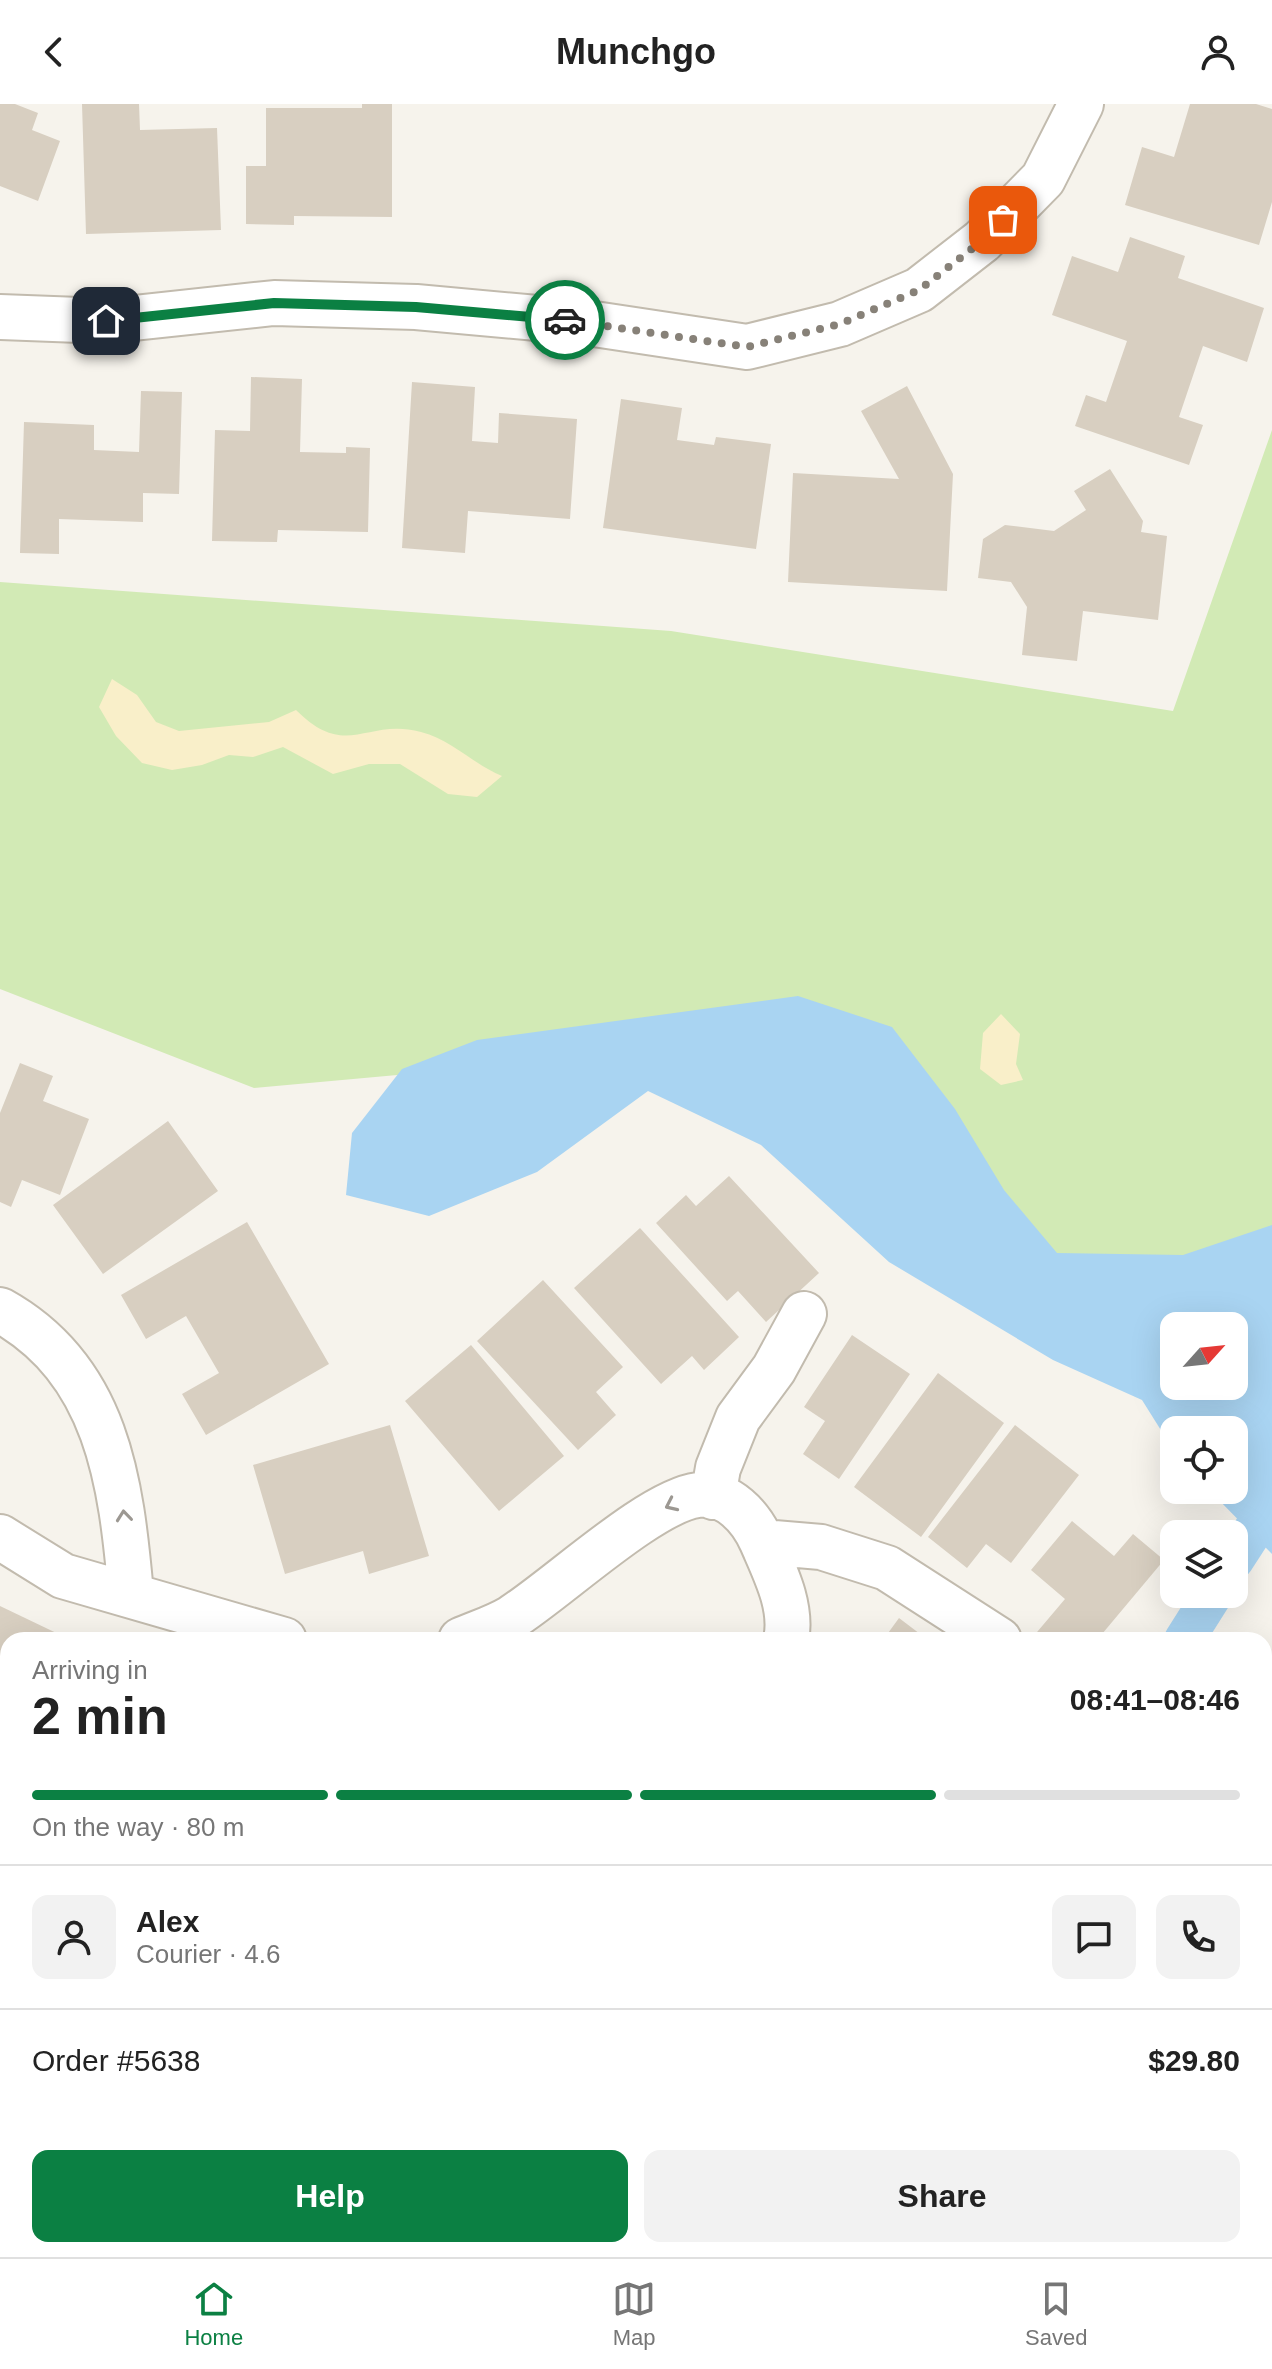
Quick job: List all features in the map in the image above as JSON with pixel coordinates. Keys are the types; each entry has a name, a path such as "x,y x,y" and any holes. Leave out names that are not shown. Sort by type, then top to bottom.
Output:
{"street":[{"path":"0,317 106,321 274,303 416,307 581,322 747,347 840,324 919,290 982,241 1043,179 1081,104"},
{"path":"0,1310 60,1355 100,1421 123,1505 131,1594"},
{"path":"713,1497 718,1468 738,1418 774,1369 804,1314"},
{"path":"480,1632 509,1620 668,1504 701,1494 736,1504 762,1542 790,1623 788,1632"},
{"path":"0,1537 63,1576 257,1632"},
{"path":"762,1542 821,1547 887,1568 987,1632"}],"green space":[{"path":"1272,430 1272,1281 1150,1316 638,1053 254,1088 0,989 0,582 671,631 1173,711"}],"sand":[{"path":"112,679 137,695 156,722 179,731 269,722 296,710 329,733 357,734 385,729 421,732 443,741 502,776 477,797 448,794 400,764 369,764 333,774 283,747 253,757 229,755 202,765 172,770 142,763 116,736 99,707"},
{"path":"1001,1014 1020,1034 1016,1064 1023,1080 1001,1085 980,1069 983,1033"}],"water":[{"path":"798,996 892,1027 955,1109 1004,1190 1057,1253 1183,1255 1272,1225 1272,1554 1248,1530 1248,1520 1239,1520 1223,1504 1248,1504 1248,1416 1160,1416 1160,1429 1142,1400 1053,1360 889,1262 761,1145 648,1091 537,1172 429,1216 346,1195 352,1133 402,1069 477,1040"}],"building":[{"path":"0,104 15,104 38,113 32,130 60,141 38,201 0,186"},
{"path":"82,104 139,104 140,130 217,128 221,230 86,234"},
{"path":"362,104 392,104 392,217 294,216 294,225 246,224 246,166 266,166 266,108 362,108"},
{"path":"1190,104 1256,104 1272,109 1272,202 1259,245 1125,205 1142,147 1174,157"},
{"path":"1130,237 1185,256 1178,278 1264,308 1247,362 1203,346 1179,417 1203,425 1189,465 1075,426 1086,395 1106,402 1127,341 1052,315 1072,256 1118,272"},
{"path":"251,377 302,379 300,452 346,453 346,447 370,448 368,532 278,530 277,542 212,541 215,430 250,431"},
{"path":"412,382 475,387 472,441 498,443 499,413 577,419 570,519 468,511 465,553 402,548"},
{"path":"907,386 953,474 947,591 788,582 793,473 899,479 861,411"},
{"path":"141,391 182,392 179,494 143,493 143,522 59,519 59,554 20,553 24,422 94,425 94,450 139,452"},
{"path":"621,399 682,408 677,440 714,445 716,437 771,444 756,549 603,528"},
{"path":"1110,469 1143,521 1141,532 1167,536 1158,620 1083,611 1077,661 1022,655 1027,607 1011,582 978,578 983,539 1005,525 1054,531 1086,510 1074,491"},
{"path":"20,1063 53,1076 43,1101 89,1119 60,1195 22,1180 11,1207 0,1202 0,1113"},
{"path":"168,1121 218,1191 103,1274 53,1205"},
{"path":"729,1176 819,1273 766,1322 738,1291 727,1301 656,1223 686,1195 696,1206"},
{"path":"247,1222 329,1364 206,1435 182,1394 219,1373 186,1316 146,1339 121,1295"},
{"path":"640,1228 739,1337 704,1370 692,1356 661,1384 574,1288"},
{"path":"543,1280 623,1367 596,1392 616,1415 578,1450 477,1341"},
{"path":"852,1335 910,1374 839,1479 803,1454 825,1421 804,1407"},
{"path":"471,1345 564,1456 499,1511 405,1401"},
{"path":"938,1373 1004,1423 921,1537 854,1487"},
{"path":"390,1425 429,1556 369,1574 363,1551 285,1574 253,1465"},
{"path":"1015,1425 1079,1475 1011,1563 986,1544 967,1568 928,1537"},
{"path":"1072,1521 1114,1556 1133,1534 1160,1557 1160,1565 1104,1632 1037,1632 1065,1599 1031,1570"},
{"path":"0,1606 54,1632 0,1632"},
{"path":"899,1618 917,1632 889,1632"}],"waterway":[{"path":"1248,1538 1272,1501"},
{"path":"1189,1632 1204,1608"}],"way so far":[{"path":"565,320 747,347 840,324 919,290 982,241 1003,220"}],"route":[{"path":"106,321 274,303 416,307 565,320"}]}
